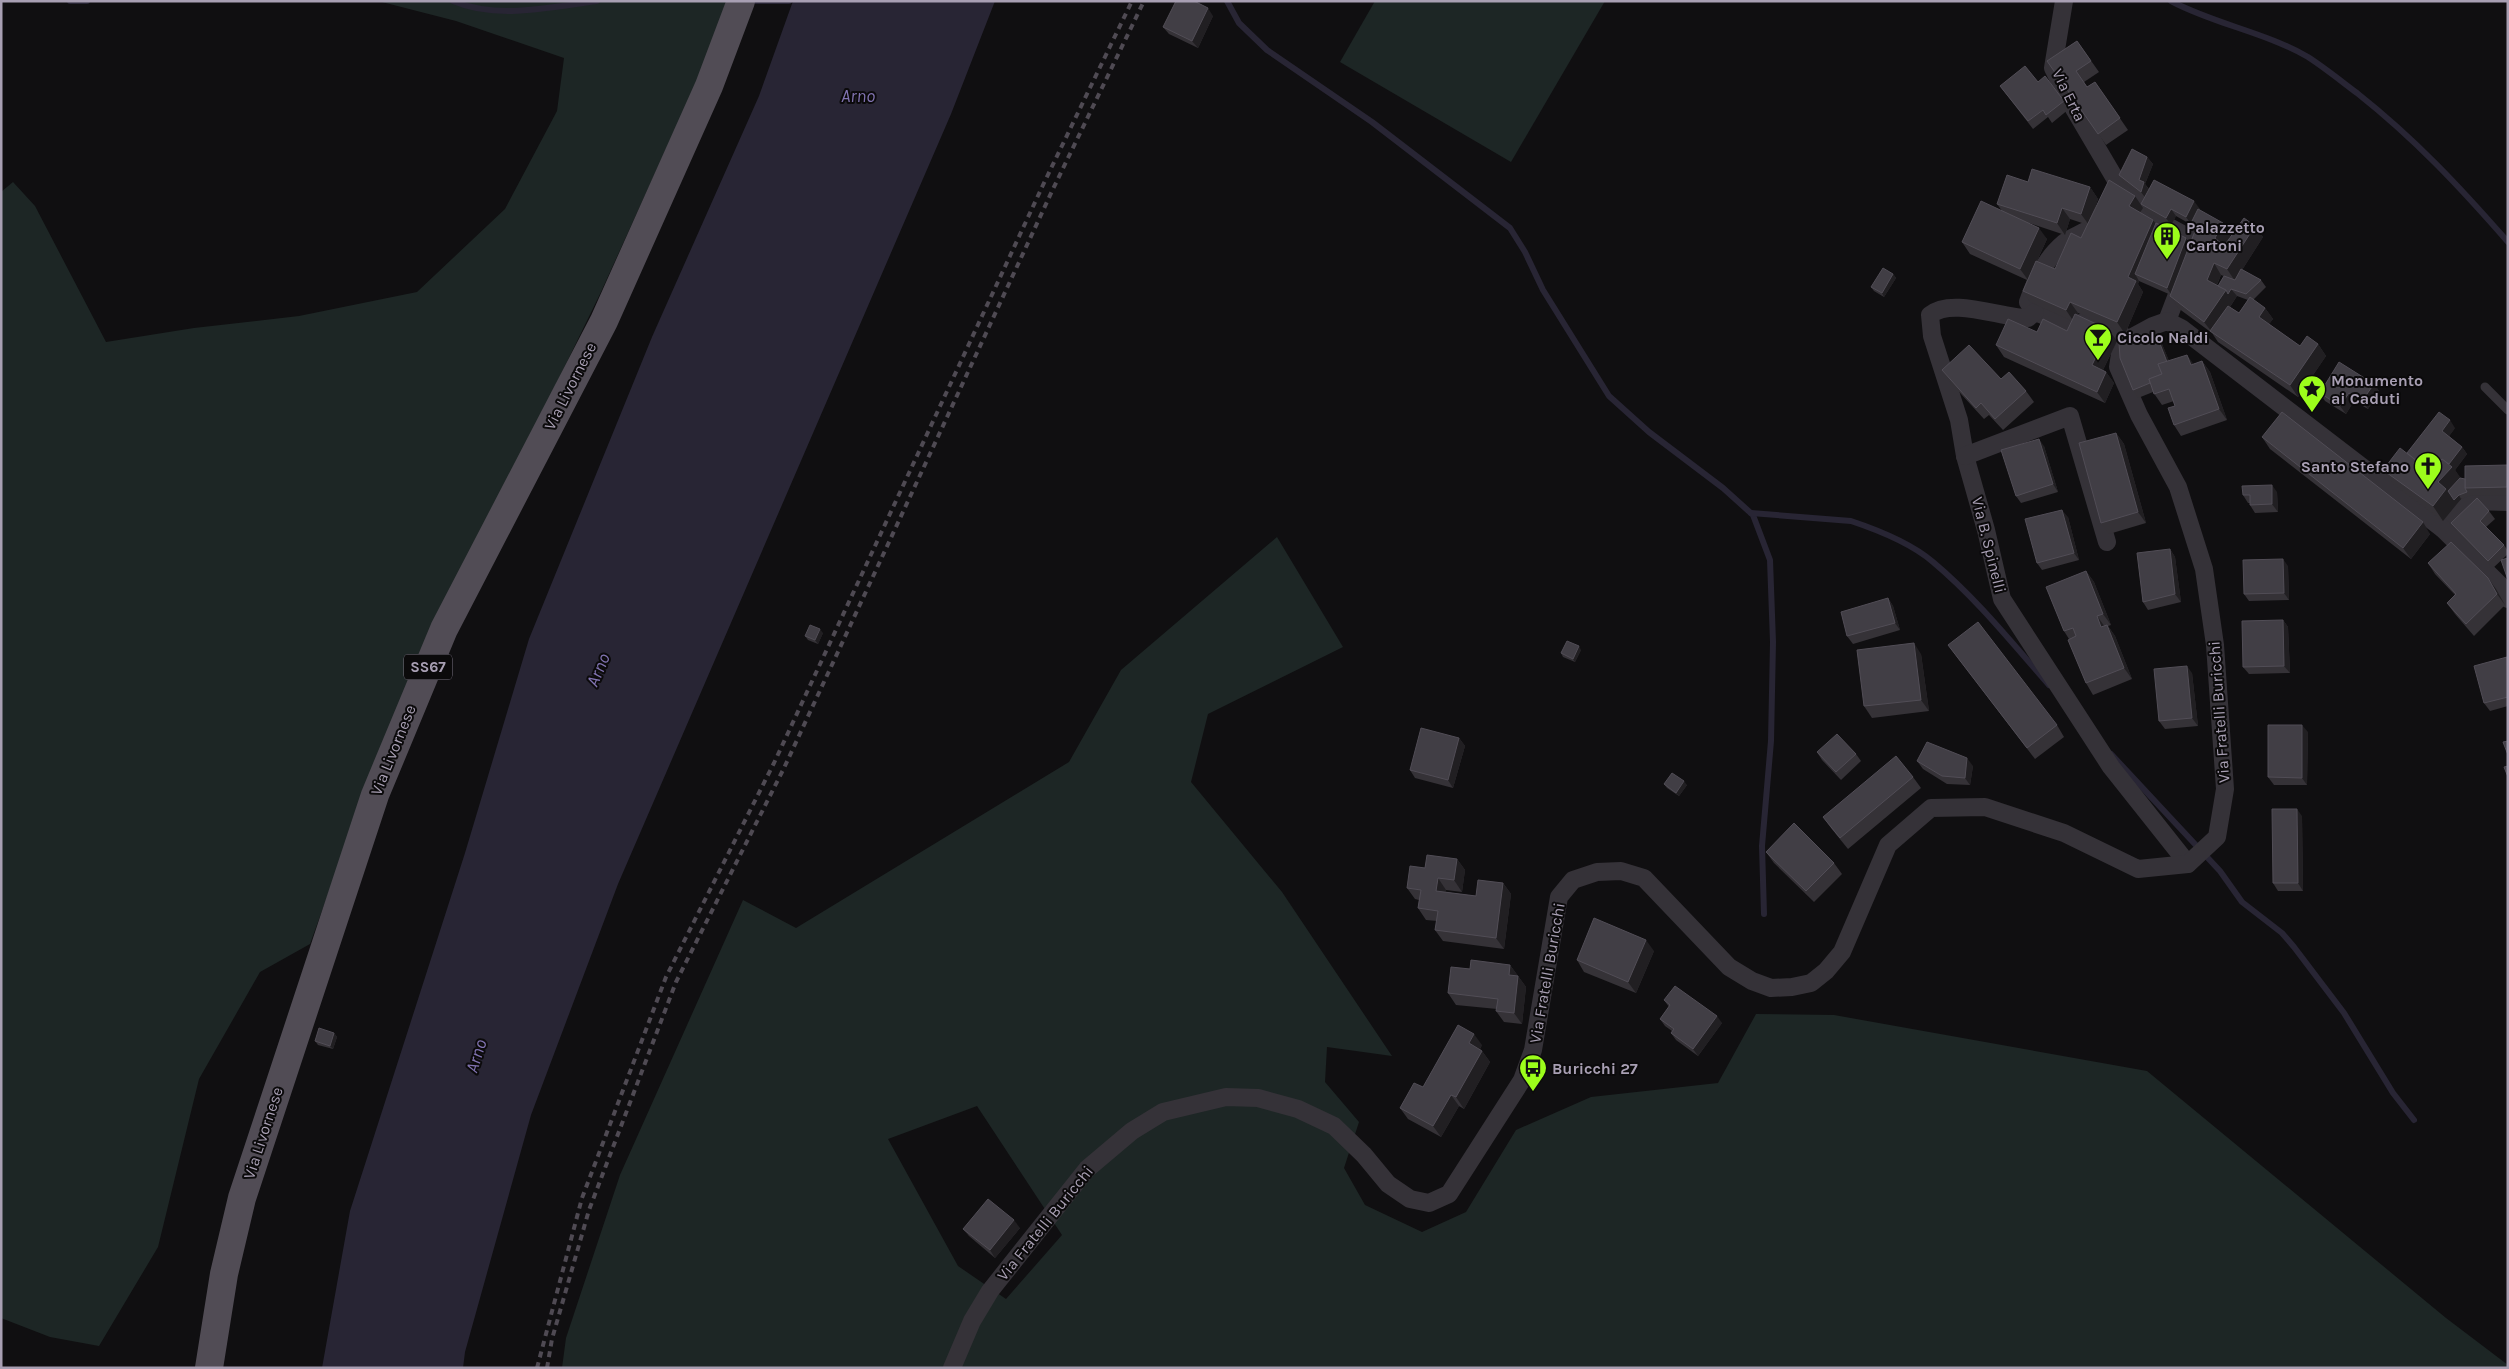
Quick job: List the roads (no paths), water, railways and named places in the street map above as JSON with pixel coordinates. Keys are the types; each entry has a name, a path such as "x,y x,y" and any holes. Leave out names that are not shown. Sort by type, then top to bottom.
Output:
{"main road":[{"name":"Via Livornese","path":"209,1368 224,1274 242,1198 375,794 444,629 604,320 705,95 740,1"}],"street":[{"name":"Via Erta","path":"2064,1 2053,68 2070,102 2117,182"},
{"path":"2174,324 2197,242 2143,213 2148,205 2117,182 2096,226 2065,242 2049,258 2035,282 2028,302 2035,312 2069,325 2091,321 2125,344 2153,326 2174,324 2443,529 2505,590 2508,599"},
{"name":"Via B. Spinelli","path":"2035,312 2028,318 2011,318 1963,307 1938,308 1930,315 1932,336 1959,420 1965,456 1986,530 2002,599 2111,767 2188,864"},
{"name":"Via Fratelli Buricchi","path":"952,1368 972,1321 990,1291 1087,1169 1132,1131 1164,1112 1226,1097 1258,1098 1298,1109 1334,1126 1364,1155 1388,1184 1410,1199 1429,1203 1449,1194 1522,1080 1533,1050 1559,897 1573,880 1597,872 1621,871 1644,878 1729,967 1752,981 1771,988 1811,983 1826,971 1842,952 1888,845 1931,808 1985,808 2064,833 2138,869 2188,864 2217,837 2225,789 2215,645 2204,569 2178,487 2139,415 2118,367 2125,344"},
{"path":"1965,456 2070,416 2107,542"},
{"path":"2443,529 2472,501 2508,502"}],"lane":[{"path":"2485,388 2508,410"}],"water":[{"name":"Arno","path":"793,1 995,1 951,114 618,884 531,1115 465,1352 463,1368 322,1368 350,1211 465,853 529,639 652,337 759,96"}],"waterway":[{"path":"70,1 87,1"},
{"path":"453,1 470,7 506,11 543,9 597,1"},
{"path":"750,1 789,1"},
{"path":"1227,1 1239,23 1267,50 1372,122 1510,228 1525,252 1543,290 1609,396 1649,432 1723,488 1753,515 1770,560 1773,642 1771,741 1762,846 1764,914"},
{"path":"2171,1 2204,16 2292,48 2321,66 2357,93 2398,128 2454,182 2508,242"},
{"path":"1751,513 1851,521 1905,543 1933,562 1964,590 2049,685"},
{"path":"2111,754 2220,871 2242,902 2282,933 2294,947 2344,1013 2393,1093 2414,1120"}],"railway":[{"path":"537,1368 582,1198 666,977 774,763 1043,185 1132,1"},
{"path":"547,1368 552,1339 589,1210 676,982 784,768 1053,189 1144,1"}],"place":[{"name":"Palazzetto Cartoni","path":"2167,260"},
{"name":"Cicolo Naldi","path":"2098,361"},
{"name":"Monumento ai Caduti","path":"2312,413"},
{"name":"Santo Stefano","path":"2428,490"},
{"name":"Buricchi 27","path":"1533,1092"}]}
